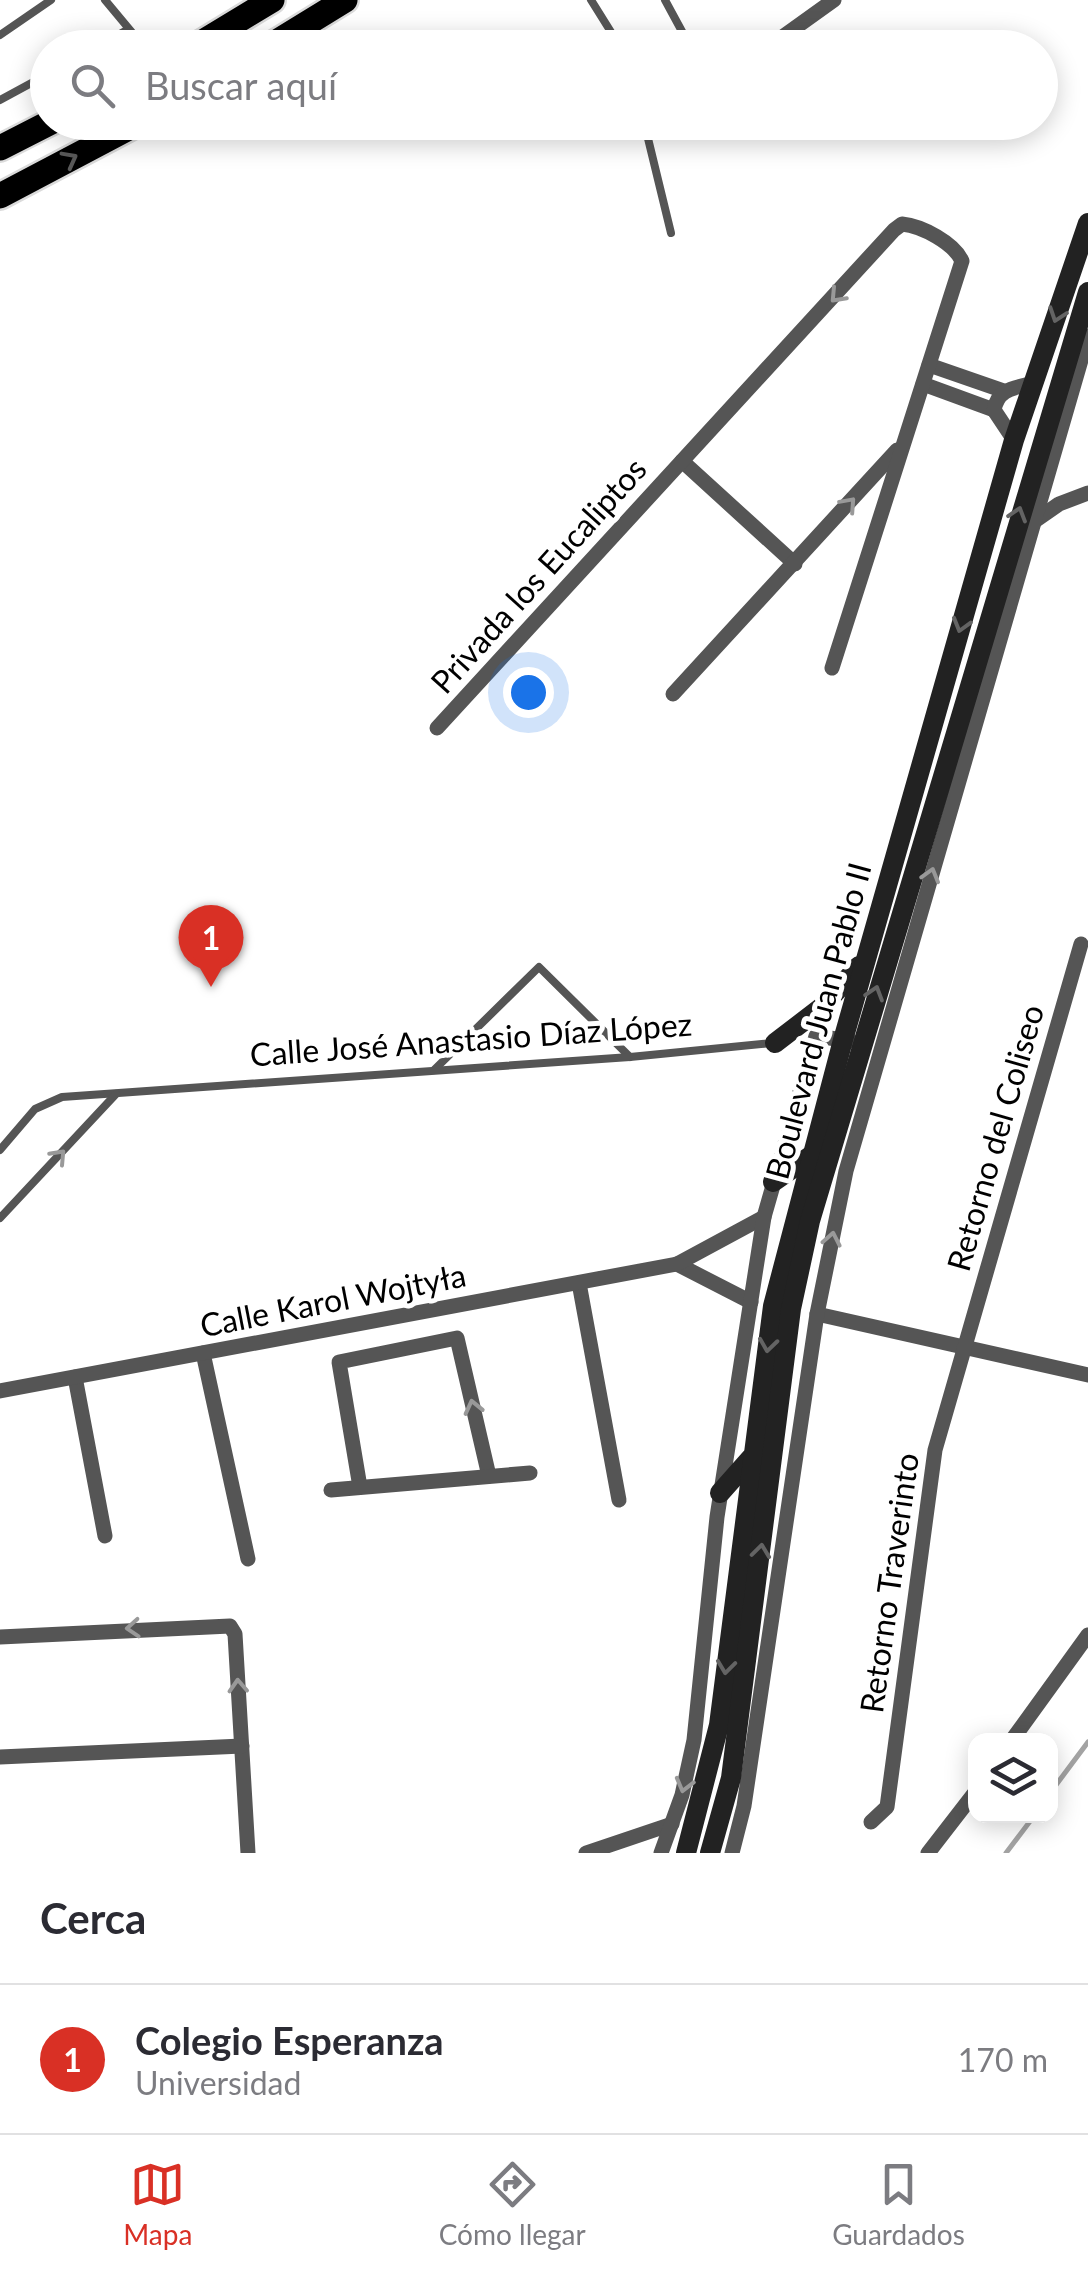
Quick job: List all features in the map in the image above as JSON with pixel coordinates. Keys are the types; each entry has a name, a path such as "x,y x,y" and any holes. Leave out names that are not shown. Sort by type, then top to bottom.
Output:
{"main road":[{"path":"215,30 244,7 272,0"},
{"path":"296,30 345,0"},
{"path":"0,148 30,133"},
{"path":"0,196 106,140"},
{"name":"Boulevard Juan Pablo II","path":"710,1853 731,1778 739,1729 791,1309 866,957 1014,440 1088,223"},
{"name":"Boulevard Juan Pablo II","path":"686,1853 719,1725 773,1306 812,1155 934,797 1088,292"},
{"path":"934,797 942,832"},
{"path":"775,1043 822,1006 866,957"},
{"path":"773,1182 812,1155"},
{"path":"720,1493 751,1458"}],"street":[{"path":"793,30 834,0"},
{"name":"Privada los Eucaliptos","path":"437,728 902,224 954,248 962,261 930,365"},
{"name":"Boulevard Juan Pablo II","path":"732,1853 744,1806 817,1314 846,1171 1088,336"},
{"path":"832,668 930,365 1004,391 1034,383"},
{"path":"924,384 994,410 1014,440"},
{"path":"994,410 1004,391"},
{"path":"673,694 902,444"},
{"path":"682,461 795,564"},
{"path":"1036,520 1059,504 1088,493"},
{"name":"Retorno del Coliseo","path":"964,1347 1081,944"},
{"path":"661,1853 694,1740 720,1493 764,1217 816,1036"},
{"name":"Calle José Anastasio Díaz López","path":"816,1036 883,1048"},
{"name":"Calle Karol Wojtyła","path":"0,1391 677,1264 764,1217"},
{"path":"677,1264 750,1302"},
{"path":"579,1283 619,1500"},
{"path":"408,1314 414,1346"},
{"path":"817,1314 1088,1375"},
{"path":"376,1320 382,1353"},
{"path":"360,1488 339,1362 456,1338 489,1476"},
{"name":"Retorno Traverinto","path":"871,1822 887,1807 935,1450 964,1347"},
{"path":"204,1353 248,1559"},
{"path":"75,1377 105,1536"},
{"path":"331,1490 530,1472"},
{"path":"0,1637 230,1626 235,1634 248,1853"},
{"path":"1017,1733 1088,1635"},
{"path":"694,1740 719,1725"},
{"path":"0,1757 242,1746"},
{"path":"928,1853 968,1801"},
{"path":"586,1853 672,1824"}],"lane":[{"path":"0,35 51,0"},
{"path":"105,0 126,30"},
{"path":"591,0 610,30"},
{"path":"665,0 681,30"},
{"path":"0,100 30,84"},
{"path":"648,140 670,233"},
{"path":"434,1071 539,967 630,1058"},
{"name":"Calle José Anastasio Díaz López","path":"0,1150 34,1109 62,1096 630,1058 816,1036"},
{"path":"0,1218 117,1093"}],"waterway":[{"path":"1058,1782 1088,1742"},
{"path":"1006,1853 1029,1823"}],"place":[{"name":"Colegio Esperanza","path":"211,987"}]}
